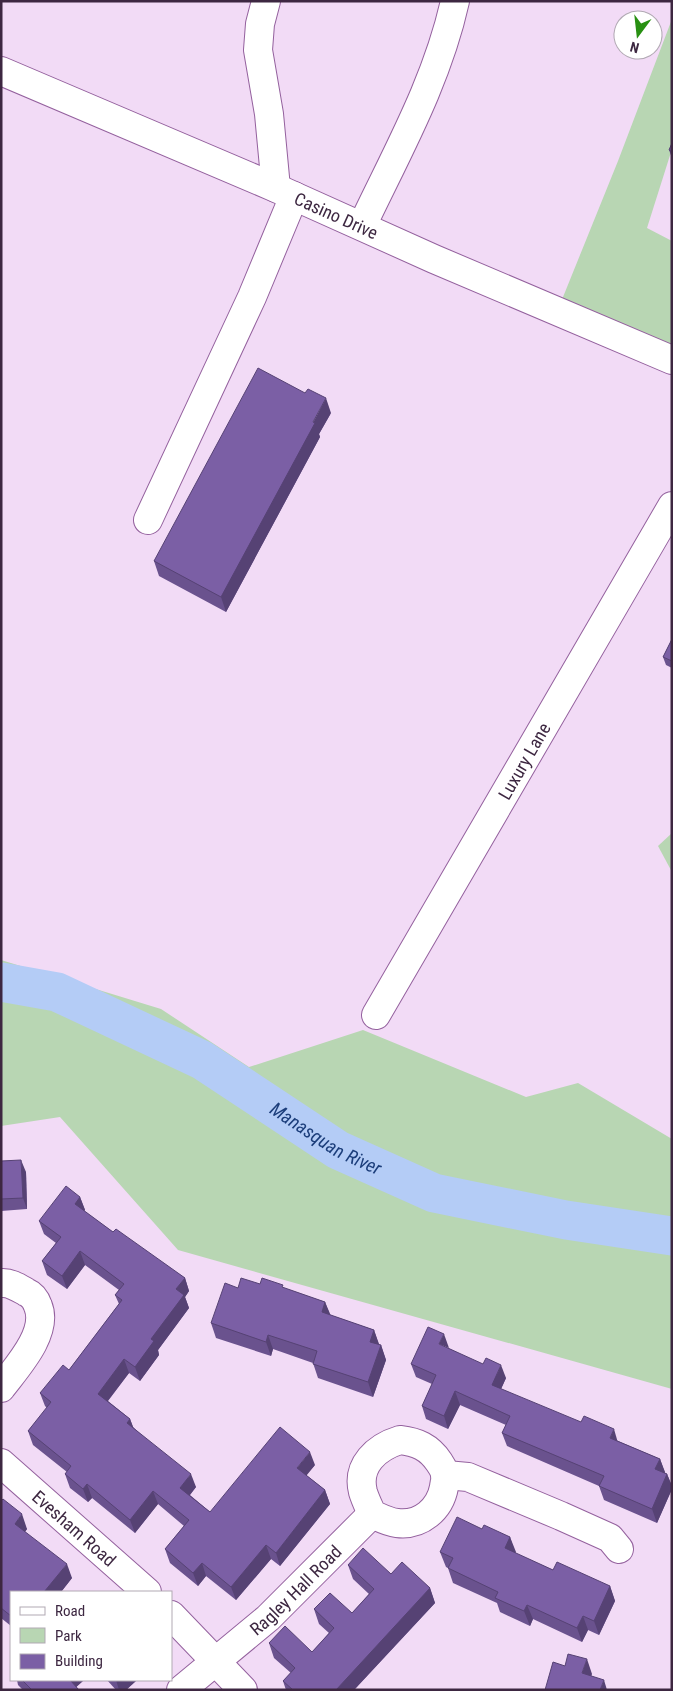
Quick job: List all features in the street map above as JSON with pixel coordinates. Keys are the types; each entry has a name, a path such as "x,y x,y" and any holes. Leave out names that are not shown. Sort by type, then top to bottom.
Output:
{"street":[{"path":"148,520 252,297 285,192 258,50 260,24 266,1"},
{"path":"362,226 420,108 448,34 455,1"},
{"name":"Casino Drive","path":"1,71 672,360"},
{"name":"Luxury Lane","path":"376,1015 672,506"},
{"path":"1,1283 6,1282 29,1293 36,1299 40,1312 40,1326 33,1344 1,1388"},
{"path":"400,1440 412,1442 431,1452 446,1475 442,1497 437,1506 427,1516 414,1522 400,1524 389,1522 372,1514 363,1491 362,1476 367,1462 374,1453 387,1444 400,1440"},
{"name":"Evesham Road","path":"1,1463 146,1591"},
{"path":"446,1475 468,1477 561,1516 610,1538 620,1549"},
{"name":"Ragley Hall Road","path":"181,1690 268,1618 372,1514"},
{"path":"172,1616 243,1690"}],"green space":[{"path":"672,19 672,149 647,228 672,241 672,348 561,302 656,60 663,60 663,43"},
{"path":"672,833 672,872 658,846"},
{"path":"1,960 161,1009 249,1067 363,1030 526,1097 578,1083 672,1139 672,1389 178,1250 60,1117 1,1126"}],"building":[{"path":"258,368 305,393 308,389 326,398 313,422 315,423 221,597 154,561"},
{"path":"672,639 672,661 663,657"},
{"path":"21,1160 23,1198 1,1199 1,1161"},
{"path":"66,1186 80,1197 75,1204 113,1232 116,1229 185,1278 176,1289 184,1295 151,1339 154,1341 135,1367 124,1359 98,1394 130,1419 127,1423 191,1474 180,1488 210,1512 280,1427 310,1452 297,1468 325,1490 276,1553 266,1545 231,1587 202,1563 193,1573 165,1549 189,1520 153,1491 130,1520 87,1484 83,1489 65,1474 71,1466 28,1431 51,1402 40,1393 63,1365 69,1370 122,1300 115,1295 124,1284 80,1251 62,1276 42,1261 61,1237 39,1221"},
{"path":"241,1278 260,1284 262,1278 283,1285 282,1287 325,1302 322,1312 374,1330 370,1342 381,1345 368,1382 313,1364 317,1351 268,1335 266,1342 211,1323 225,1283 238,1288"},
{"path":"428,1327 444,1334 439,1344 483,1364 486,1358 501,1365 492,1385 581,1422 584,1416 614,1429 610,1438 660,1459 655,1469 667,1474 652,1509 599,1486 604,1476 502,1433 510,1416 455,1391 444,1416 422,1406 436,1375 411,1364"},
{"path":"3,1499 22,1514 15,1524 67,1564 45,1591 10,1591 10,1615 1,1608 1,1501"},
{"path":"457,1517 482,1529 484,1525 510,1537 505,1548 553,1570 557,1562 610,1586 594,1621 583,1616 577,1628 527,1605 524,1611 495,1598 498,1592 448,1568 453,1558 440,1552"},
{"path":"363,1548 391,1574 402,1562 430,1588 336,1690 293,1690 283,1681 295,1668 269,1643 285,1626 312,1652 334,1628 314,1609 330,1593 352,1613 374,1589 348,1565"},
{"path":"568,1654 587,1659 582,1673 604,1680 600,1690 545,1690 553,1662 565,1666"},
{"path":"23,1681 71,1681 79,1690 32,1690"}],"waterway":[{"name":"Manasquan River","path":"1,982 57,992 202,1060 338,1150 434,1193 566,1220 672,1236"}]}
